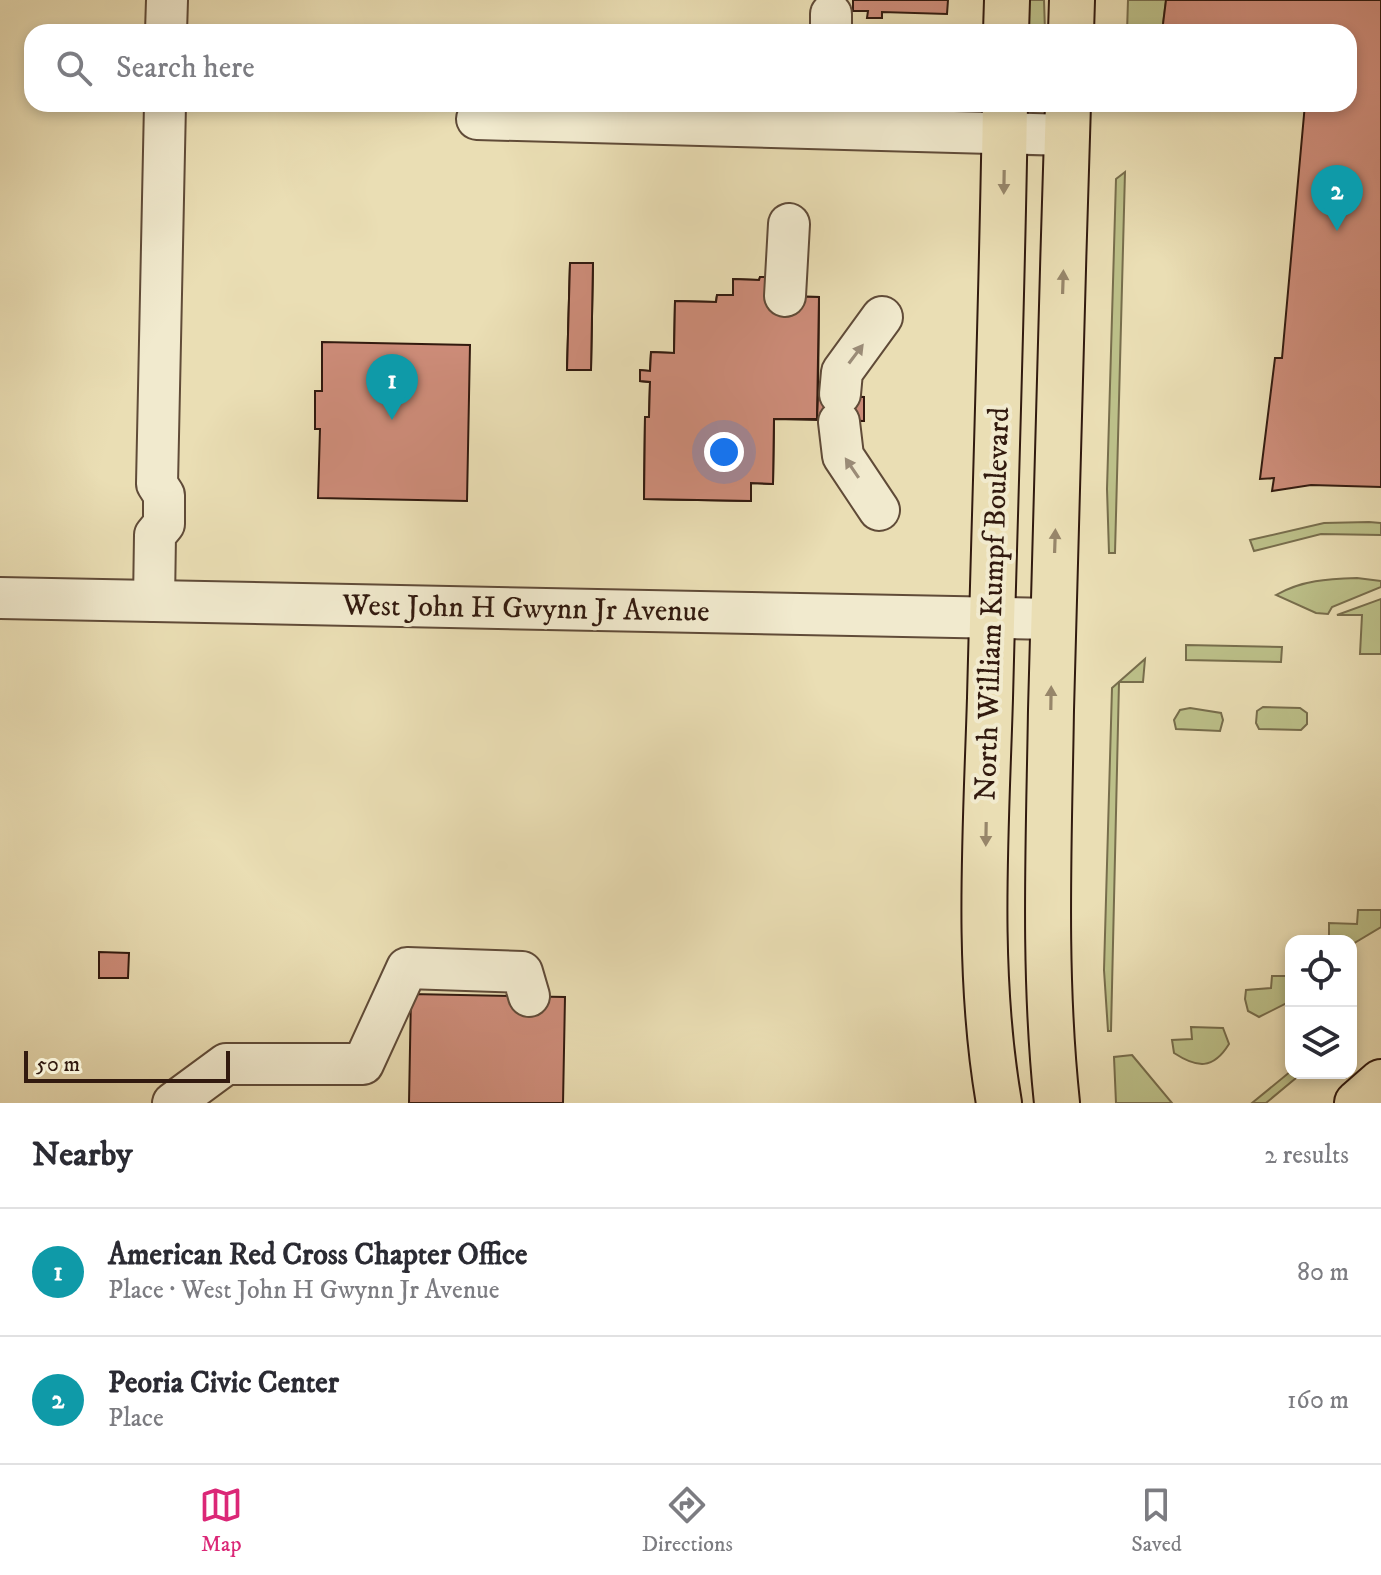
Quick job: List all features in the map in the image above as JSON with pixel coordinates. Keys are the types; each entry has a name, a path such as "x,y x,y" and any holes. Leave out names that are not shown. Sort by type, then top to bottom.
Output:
{"main road":[{"path":"1006,24 1007,0"},
{"path":"1071,24 1072,0"},
{"name":"North William Kumpf Boulevard","path":"999,1103 986,996 985,880 1001,363 1005,118"},
{"name":"North William Kumpf Boulevard","path":"1057,1103 1049,999 1050,776 1068,120"},
{"path":"1050,776 1064,988 1073,1057 1084,1103"},
{"path":"985,880 981,993 990,1103"}],"street":[{"path":"166,24 167,0"},
{"path":"154,601 155,535 146,523 147,494 157,484 165,112"},
{"path":"477,119 1068,120"},
{"path":"785,296 789,224"},
{"path":"879,510 843,456 840,408 842,372 882,317"},
{"name":"West John H Gwynn Jr Avenue","path":"0,598 1053,619"},
{"path":"173,1103 226,1064 363,1064 407,968 522,972 529,996"}],"green space":[{"path":"1027,0 1044,0 1045,24 1026,24"},
{"path":"1128,0 1166,0 1163,24 1127,24"},
{"path":"1125,172 1115,553 1109,553 1107,489 1116,179"},
{"path":"1324,523 1381,523 1381,535 1321,534 1254,551 1250,540"},
{"path":"1357,578 1381,581 1381,587 1332,607 1328,614 1316,613 1276,595 1305,583"},
{"path":"1381,599 1381,654 1360,654 1362,615 1337,615"},
{"path":"1186,645 1282,647 1281,662 1186,660"},
{"path":"1145,659 1143,682 1119,682 1111,1031 1108,1031 1104,970 1112,688"},
{"path":"1263,707 1300,708 1307,713 1307,724 1301,730 1259,729 1257,711"},
{"path":"1190,708 1221,713 1220,731 1176,729 1174,720 1180,710"},
{"path":"1358,910 1381,910 1381,927 1357,941 1357,935 1329,935 1329,923 1357,924"},
{"path":"1272,976 1285,976 1285,1004 1259,1017 1248,1011 1246,990 1271,988"},
{"path":"1191,1027 1223,1028 1229,1044 1211,1062 1190,1062 1174,1053 1172,1040 1192,1039"},
{"path":"1132,1055 1172,1103 1116,1103 1114,1057"},
{"path":"1285,1076 1285,1079 1295,1079 1266,1103 1252,1103"}],"building":[{"path":"853,0 948,0 947,14 882,12 882,18 867,18 868,11 853,11"},
{"path":"1166,0 1381,0 1381,487 1311,485 1272,491 1274,478 1260,479 1275,358 1282,358 1304,112 1357,112 1357,24 1163,24"},
{"path":"570,263 593,263 591,370 567,370"},
{"path":"570,263 593,263 591,370 567,370"},
{"path":"760,277 772,277 771,296 819,297 818,396 864,397 864,421 774,419 773,484 751,483 751,501 644,499 645,417 649,417 650,382 640,381 640,370 650,371 651,352 674,353 675,301 716,302 717,295 733,295 733,279 759,280"},
{"path":"760,277 772,277 771,296 819,297 817,419 774,419 773,484 751,483 751,501 644,499 645,417 649,417 650,382 640,381 640,370 650,371 651,352 674,353 675,301 716,302 717,295 733,295 733,279 759,280"},
{"path":"322,342 470,345 467,501 318,498 320,429 315,429 315,391 322,391"},
{"path":"818,396 864,397 864,421 817,419"},
{"path":"99,952 129,953 128,978 99,978"},
{"path":"411,994 565,997 563,1103 409,1103"}],"place":[{"name":"Peoria Civic Center","path":"1337,231"},
{"name":"American Red Cross Chapter Office","path":"392,420"}]}
